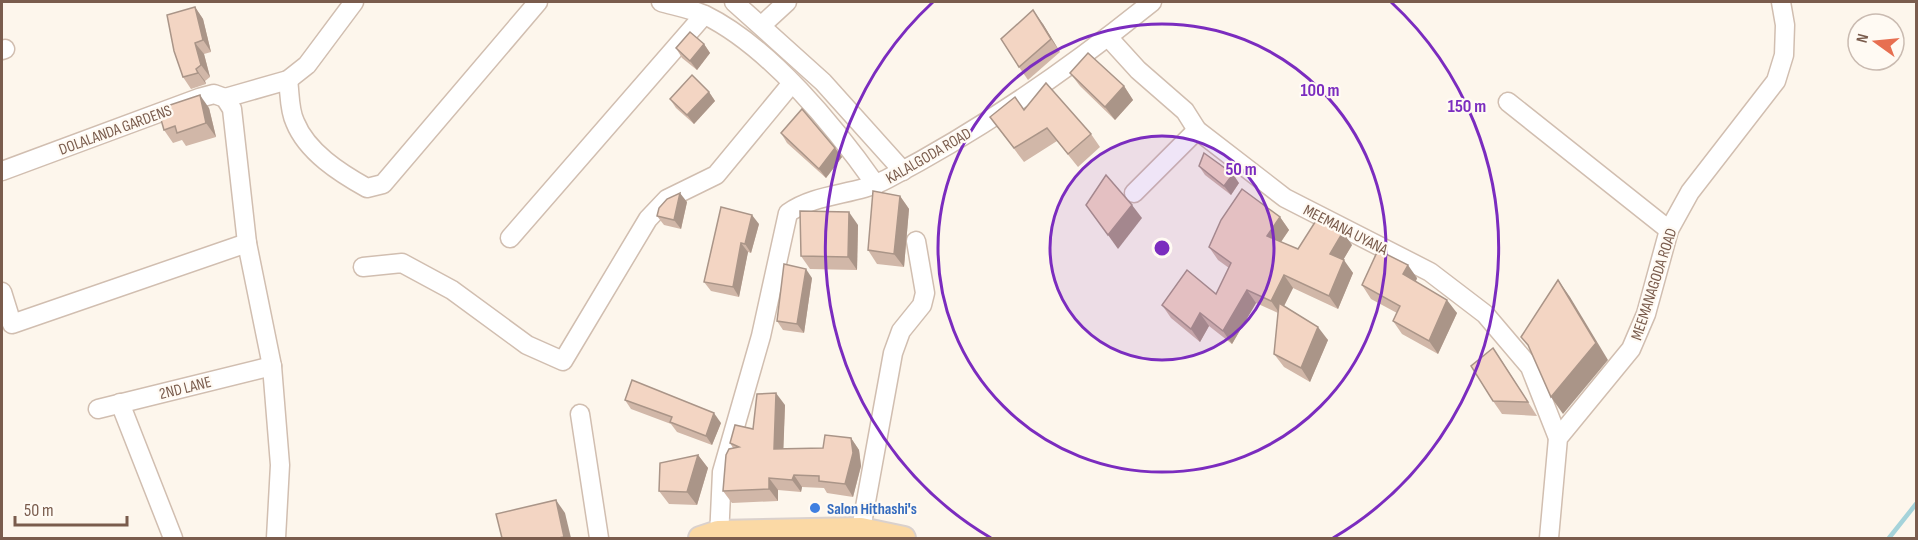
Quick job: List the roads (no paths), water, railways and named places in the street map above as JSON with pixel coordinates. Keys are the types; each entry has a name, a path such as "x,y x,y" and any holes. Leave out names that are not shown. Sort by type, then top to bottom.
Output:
{"main road":[{"path":"712,536 861,529 904,538"}],"street":[{"path":"354,2 307,64 288,80 294,121 304,139 339,172 367,188 383,184 538,2"},
{"path":"661,2 704,15 740,36 792,83 853,152 876,185"},
{"path":"734,2 823,82 903,171"},
{"path":"762,25 787,2"},
{"name":"KALALGODA ROAD","path":"712,536 722,472 761,336 788,213 805,202 876,185 903,171 1010,107 1108,37 1152,2"},
{"name":"MEEMANAGODA ROAD","path":"1558,438 1631,349 1646,314 1670,230 1690,192 1776,81 1784,55 1785,25 1781,2"},
{"path":"510,238 704,15"},
{"name":"MEEMANA UYANA","path":"1108,37 1138,70 1185,111 1197,130 1285,198 1430,272 1485,314 1530,367 1558,438"},
{"name":"DOLALANDA GARDENS","path":"2,171 199,98 214,94 225,98 288,80"},
{"path":"363,267 402,263 452,290 527,345 563,361 648,219 667,199 717,175 792,83"},
{"path":"225,98 232,109 247,243 272,366 280,465 276,538"},
{"path":"1508,102 1670,230"},
{"path":"1134,193 1197,130"},
{"path":"861,529 893,353 901,331 922,305 925,293 916,241"},
{"path":"2,292 7,326 247,243"},
{"name":"2ND LANE","path":"98,409 272,366"},
{"path":"120,403 173,538"},
{"path":"580,414 599,538"},
{"path":"1549,538 1558,438"}],"waterway":[{"path":"1889,538 1916,504"}],"place":[{"name":"Salon Hithashi's","path":"815,508"}]}
